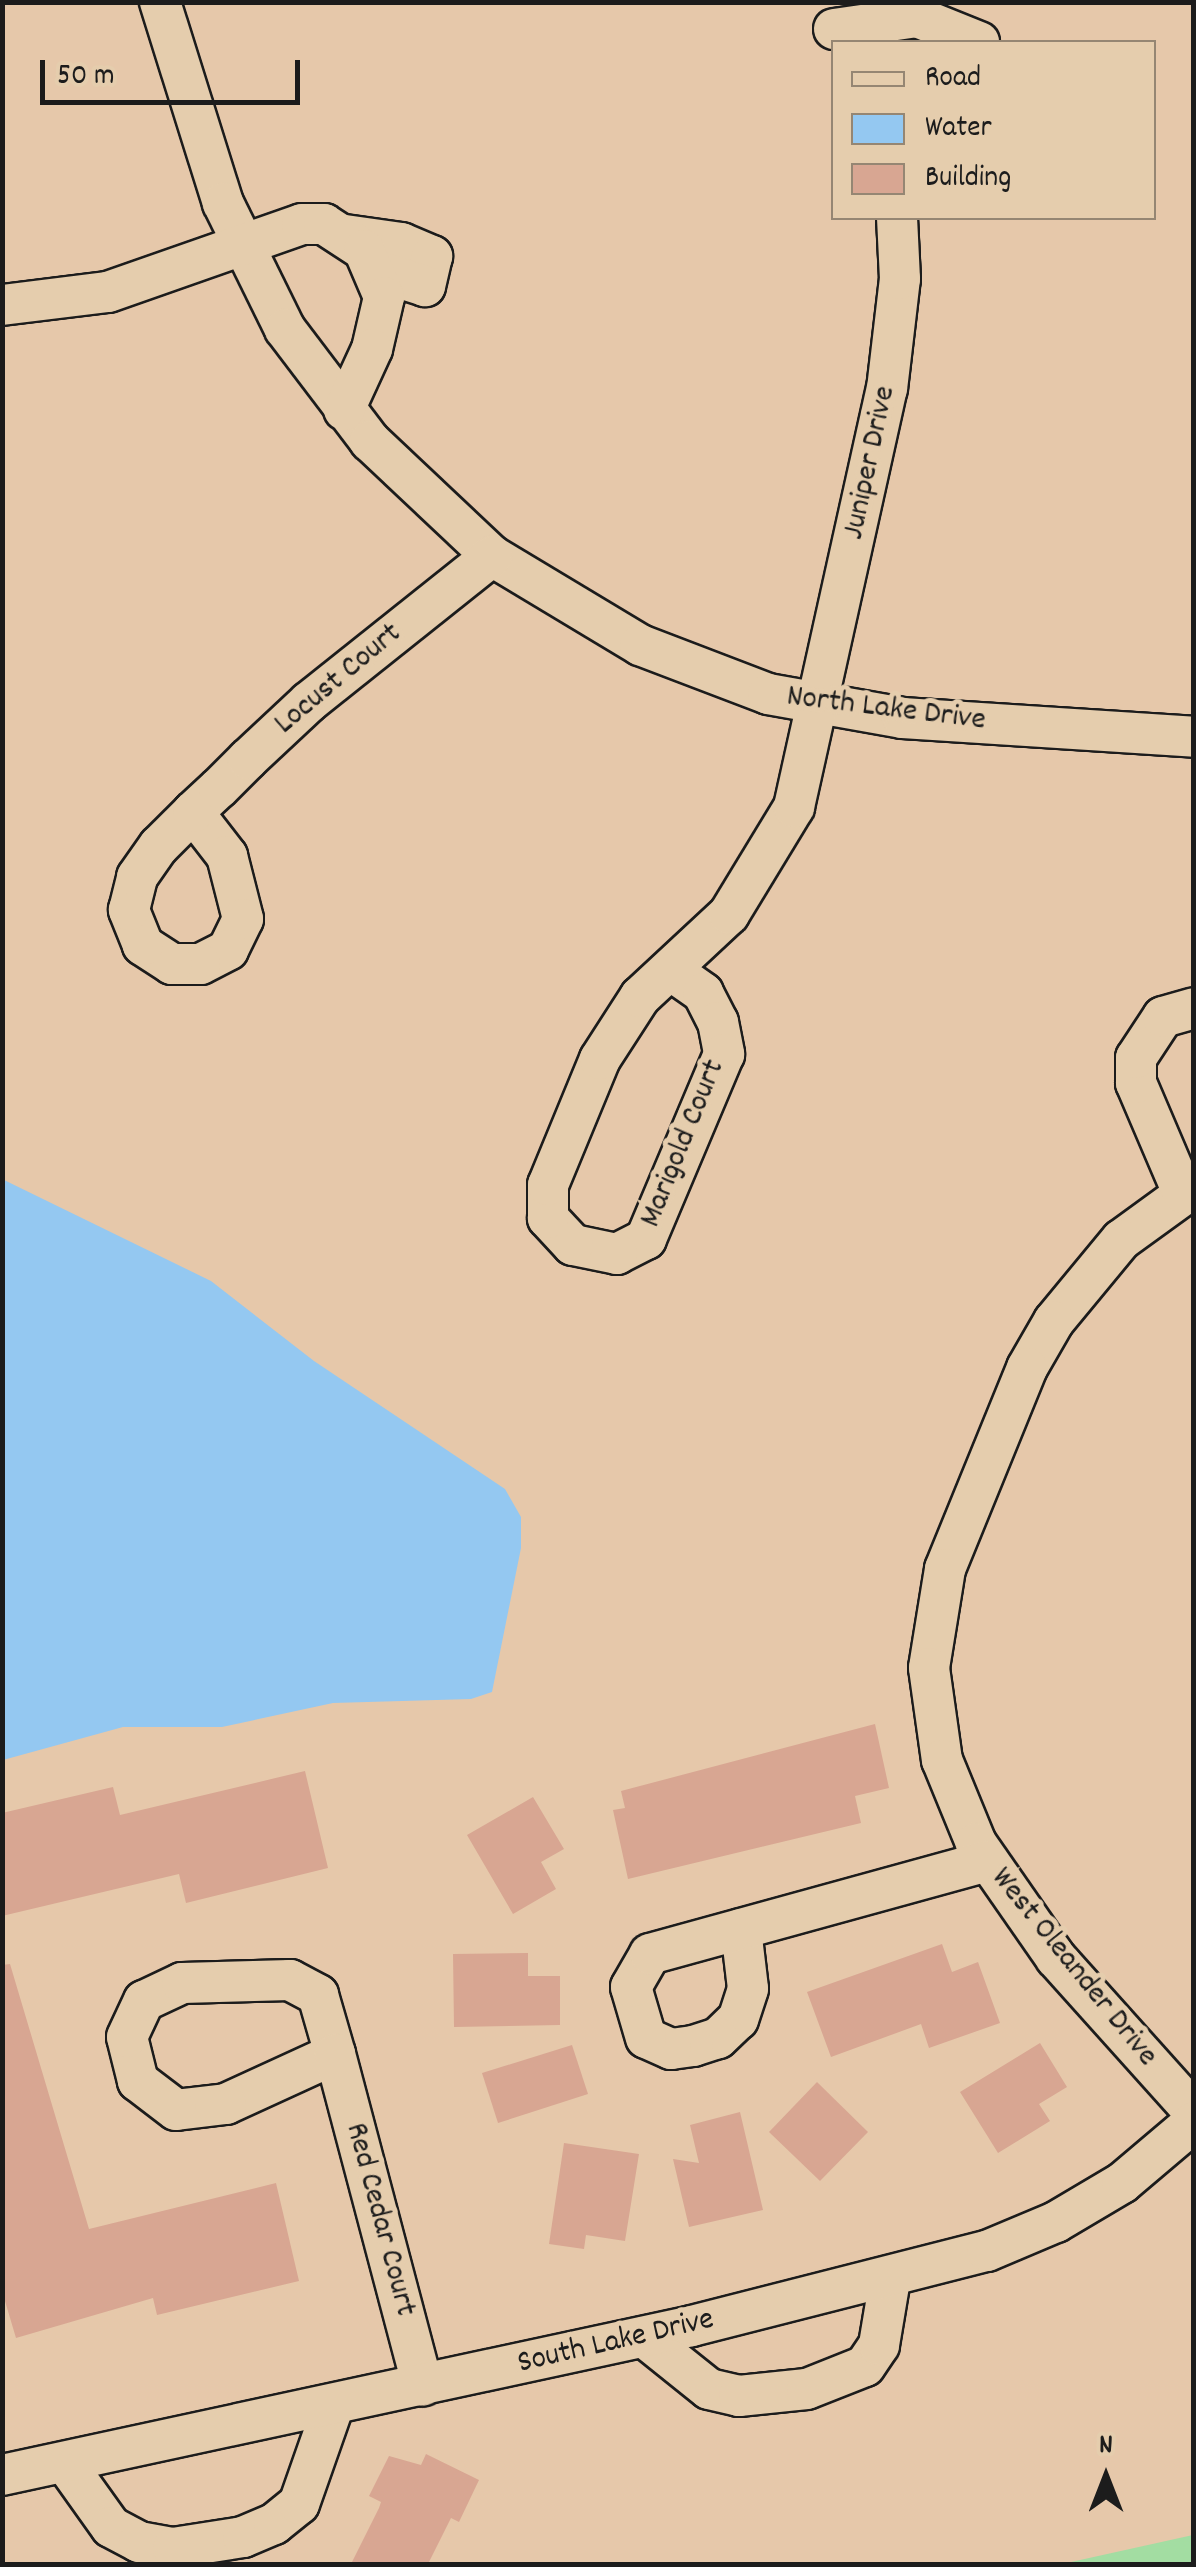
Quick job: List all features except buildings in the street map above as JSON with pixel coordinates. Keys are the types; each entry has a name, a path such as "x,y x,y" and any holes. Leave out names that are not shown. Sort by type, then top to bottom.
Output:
{"street":[{"name":"North Lake Drive","path":"160,2 198,135 241,245 286,328 344,410 417,490 492,556 640,645 768,694 903,718 1194,738"},
{"path":"830,25 917,17 975,40"},
{"name":"Juniper Drive","path":"819,705 896,334 897,220"},
{"path":"2,305 108,292 302,224 324,224 345,235 401,243 432,256 425,286 378,271 345,235"},
{"path":"344,410 381,323 378,271"},
{"name":"Locust Court","path":"193,812 309,702 492,556"},
{"name":"Marigold Court","path":"672,971 703,993 718,1022 724,1054 646,1239 618,1254 573,1245 548,1218 548,1185 600,1059 640,997 729,914 778,841 805,772 819,705"},
{"path":"1188,1190 1136,1083 1136,1058 1163,1017 1194,1008"},
{"name":"West Oleander Drive","path":"1188,1190 1121,1240 1054,1321 1004,1418 945,1569 929,1668 932,1716 956,1804 987,1862 1056,1958 1194,2112"},
{"path":"742,1929 987,1862"},
{"name":"Red Cedar Court","path":"336,2054 226,2104 176,2110 138,2081 127,2037 144,2001 182,1982 290,1980 318,1995 336,2054 423,2386"},
{"name":"South Lake Drive","path":"2,2475 333,2407 890,2279 1056,2222 1122,2183 1194,2122"},
{"path":"644,2337 709,2389 739,2396 807,2389 865,2366 879,2345 890,2279"},
{"path":"66,2464 111,2527 139,2542 173,2548 243,2537 274,2524 299,2504 333,2407"}],"green space":[{"path":"1193,2535 1193,2564 1062,2564"}],"water":[{"path":"2,1179 211,1281 314,1361 505,1489 521,1517 521,1548 492,1692 471,1699 333,1703 222,1727 123,1727 3,1760"}]}
